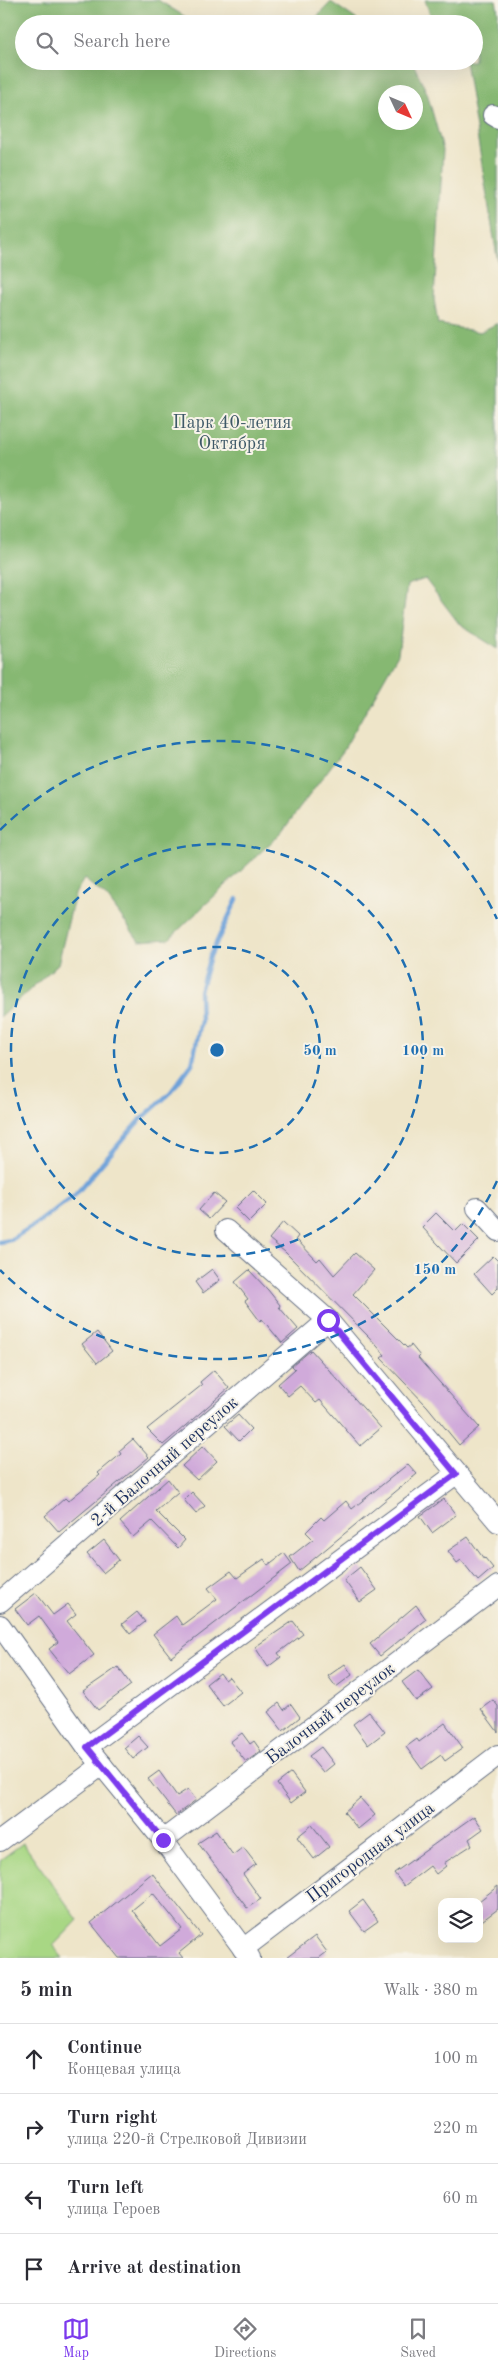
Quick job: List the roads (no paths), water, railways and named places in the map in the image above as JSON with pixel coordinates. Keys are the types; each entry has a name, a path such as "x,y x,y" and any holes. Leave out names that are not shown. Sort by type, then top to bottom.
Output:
{"street":[{"path":"477,1208 498,1231"},
{"path":"226,1230 328,1320 498,1522"},
{"name":"2-й Балочный переулок","path":"0,1602 328,1320"},
{"path":"87,1747 456,1474"},
{"name":"Балочный переулок","path":"163,1840 498,1586"},
{"path":"0,1625 87,1747 163,1840 247,1953"},
{"name":"Пригородная улица","path":"247,1953 498,1755"},
{"path":"0,1842 102,1765"}],"waterway":[{"path":"0,1242 10,1240 33,1226 75,1195 137,1123 170,1093 192,1064 201,1021 200,991 210,956 237,899"}],"park label":[{"name":"Парк 40-летия Октября","path":"232,432"}]}
